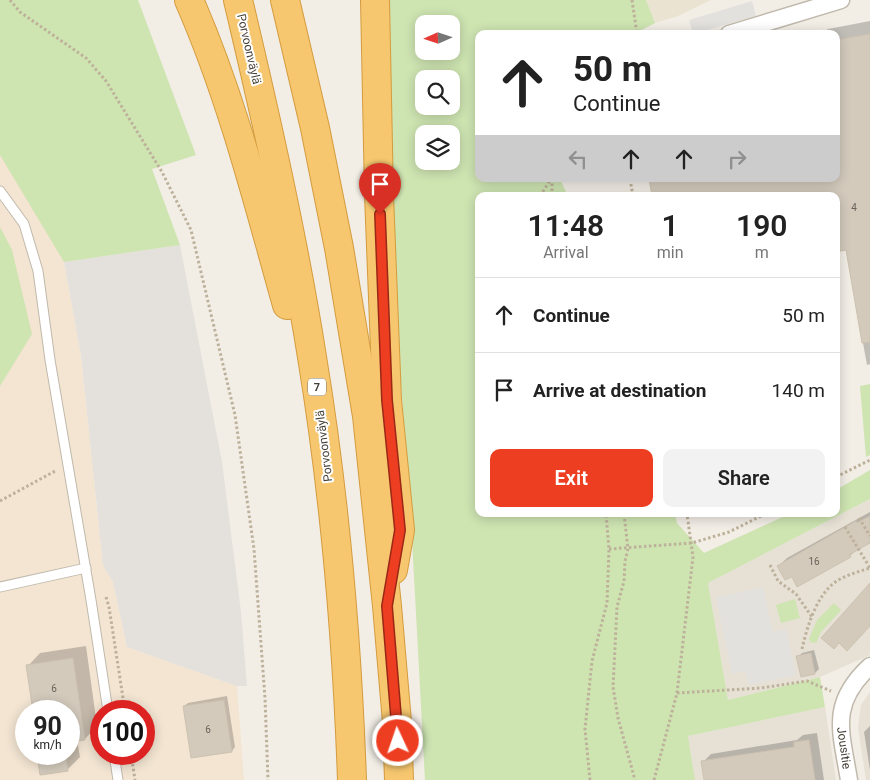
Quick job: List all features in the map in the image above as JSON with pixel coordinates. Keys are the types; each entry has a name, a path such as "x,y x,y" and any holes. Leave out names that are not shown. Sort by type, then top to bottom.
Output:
{"highway":[{"path":"189,0 225,91 250,171 324,435"},
{"name":"Porvoonväylä","path":"238,0 284,202 324,435 346,656 352,780"},
{"path":"285,0 315,128 339,248 367,416 387,606 397,722 399,780"},
{"path":"375,0 379,195 387,400 400,530 387,606"}],"street":[{"path":"742,30 841,0"},
{"name":"Jousitie","path":"849,780 840,729 841,712 846,696 856,679 870,666"}],"lane":[{"path":"0,191 24,224 38,271 50,360 86,568 106,700"},
{"path":"0,587 86,568"},
{"path":"116,765 118,780"}],"path":[{"path":"10,0 20,12 86,58 106,81 162,172 191,230 235,415 252,530 264,688 268,780"},
{"path":"632,0 636,30"},
{"path":"840,475 870,460"},
{"path":"590,780 585,729 592,661 607,603 609,549 606,517"},
{"path":"624,517 628,549 624,581 617,607 613,687 618,718 635,780"},
{"path":"654,780 677,693 693,557 688,517"},
{"path":"609,549 692,543 729,532 759,517"},
{"path":"859,518 870,536"},
{"path":"802,649 822,597 833,584 845,576 870,568 845,527"},
{"path":"770,565 778,581 796,594 813,617"},
{"path":"677,693 761,688 807,681 846,696"},
{"path":"133,765 135,780"}],"shaded area":[{"path":"646,0 711,0 678,16 655,23"},
{"path":"752,1 756,16 707,30 692,30 689,20"},
{"path":"0,13 22,35 81,355 103,565 113,582 127,647 237,686 244,780 0,780"},
{"path":"180,245 222,462 241,612 247,686 237,686 127,647 113,582 103,565 81,355 64,262"},
{"path":"870,499 870,655 820,677 728,700 708,583 835,517 840,517 840,515"},
{"path":"763,587 773,632 786,629 796,675 749,685 745,671 732,674 716,598"},
{"path":"870,692 870,780 866,780 858,728 861,705"},
{"path":"825,707 836,780 695,780 688,736"}],"green space":[{"path":"0,0 138,0 196,155 152,169 180,245 64,262 0,155"},
{"path":"385,0 646,0 655,23 642,30 475,30 475,182 561,182 566,192 475,192 475,517 676,517 677,523 704,553 782,517 835,517 708,583 728,700 820,677 825,707 688,736 695,780 425,780 409,484 398,349"},
{"path":"0,227 12,250 32,334 0,386"},
{"path":"870,384 870,455 866,457 860,386"},
{"path":"870,470 870,499 840,515 840,488"},
{"path":"795,599 800,618 781,623 776,605"},
{"path":"834,603 841,610 821,632 816,643 810,642 809,639 817,620"}],"building":[{"path":"870,34 870,342 862,343 846,250 840,251 840,192 651,192 650,182 840,182 840,39"},
{"path":"870,516 870,543 849,555 851,557 797,587 792,577 785,580 777,566 856,521 857,523"},
{"path":"870,583 870,626 847,651 839,643 834,649 821,638"},
{"path":"811,653 815,674 801,677 796,656"},
{"path":"73,658 79,700 31,700 26,665"},
{"path":"224,700 232,752 191,758 183,706"},
{"path":"80,706 85,740 80,741"},
{"path":"809,740 815,780 704,780 701,761 794,747 794,742"},
{"path":"39,765 67,765 68,771 40,775"}],"route":[{"path":"380,214 387,400 400,530 387,606 398,741"}]}
